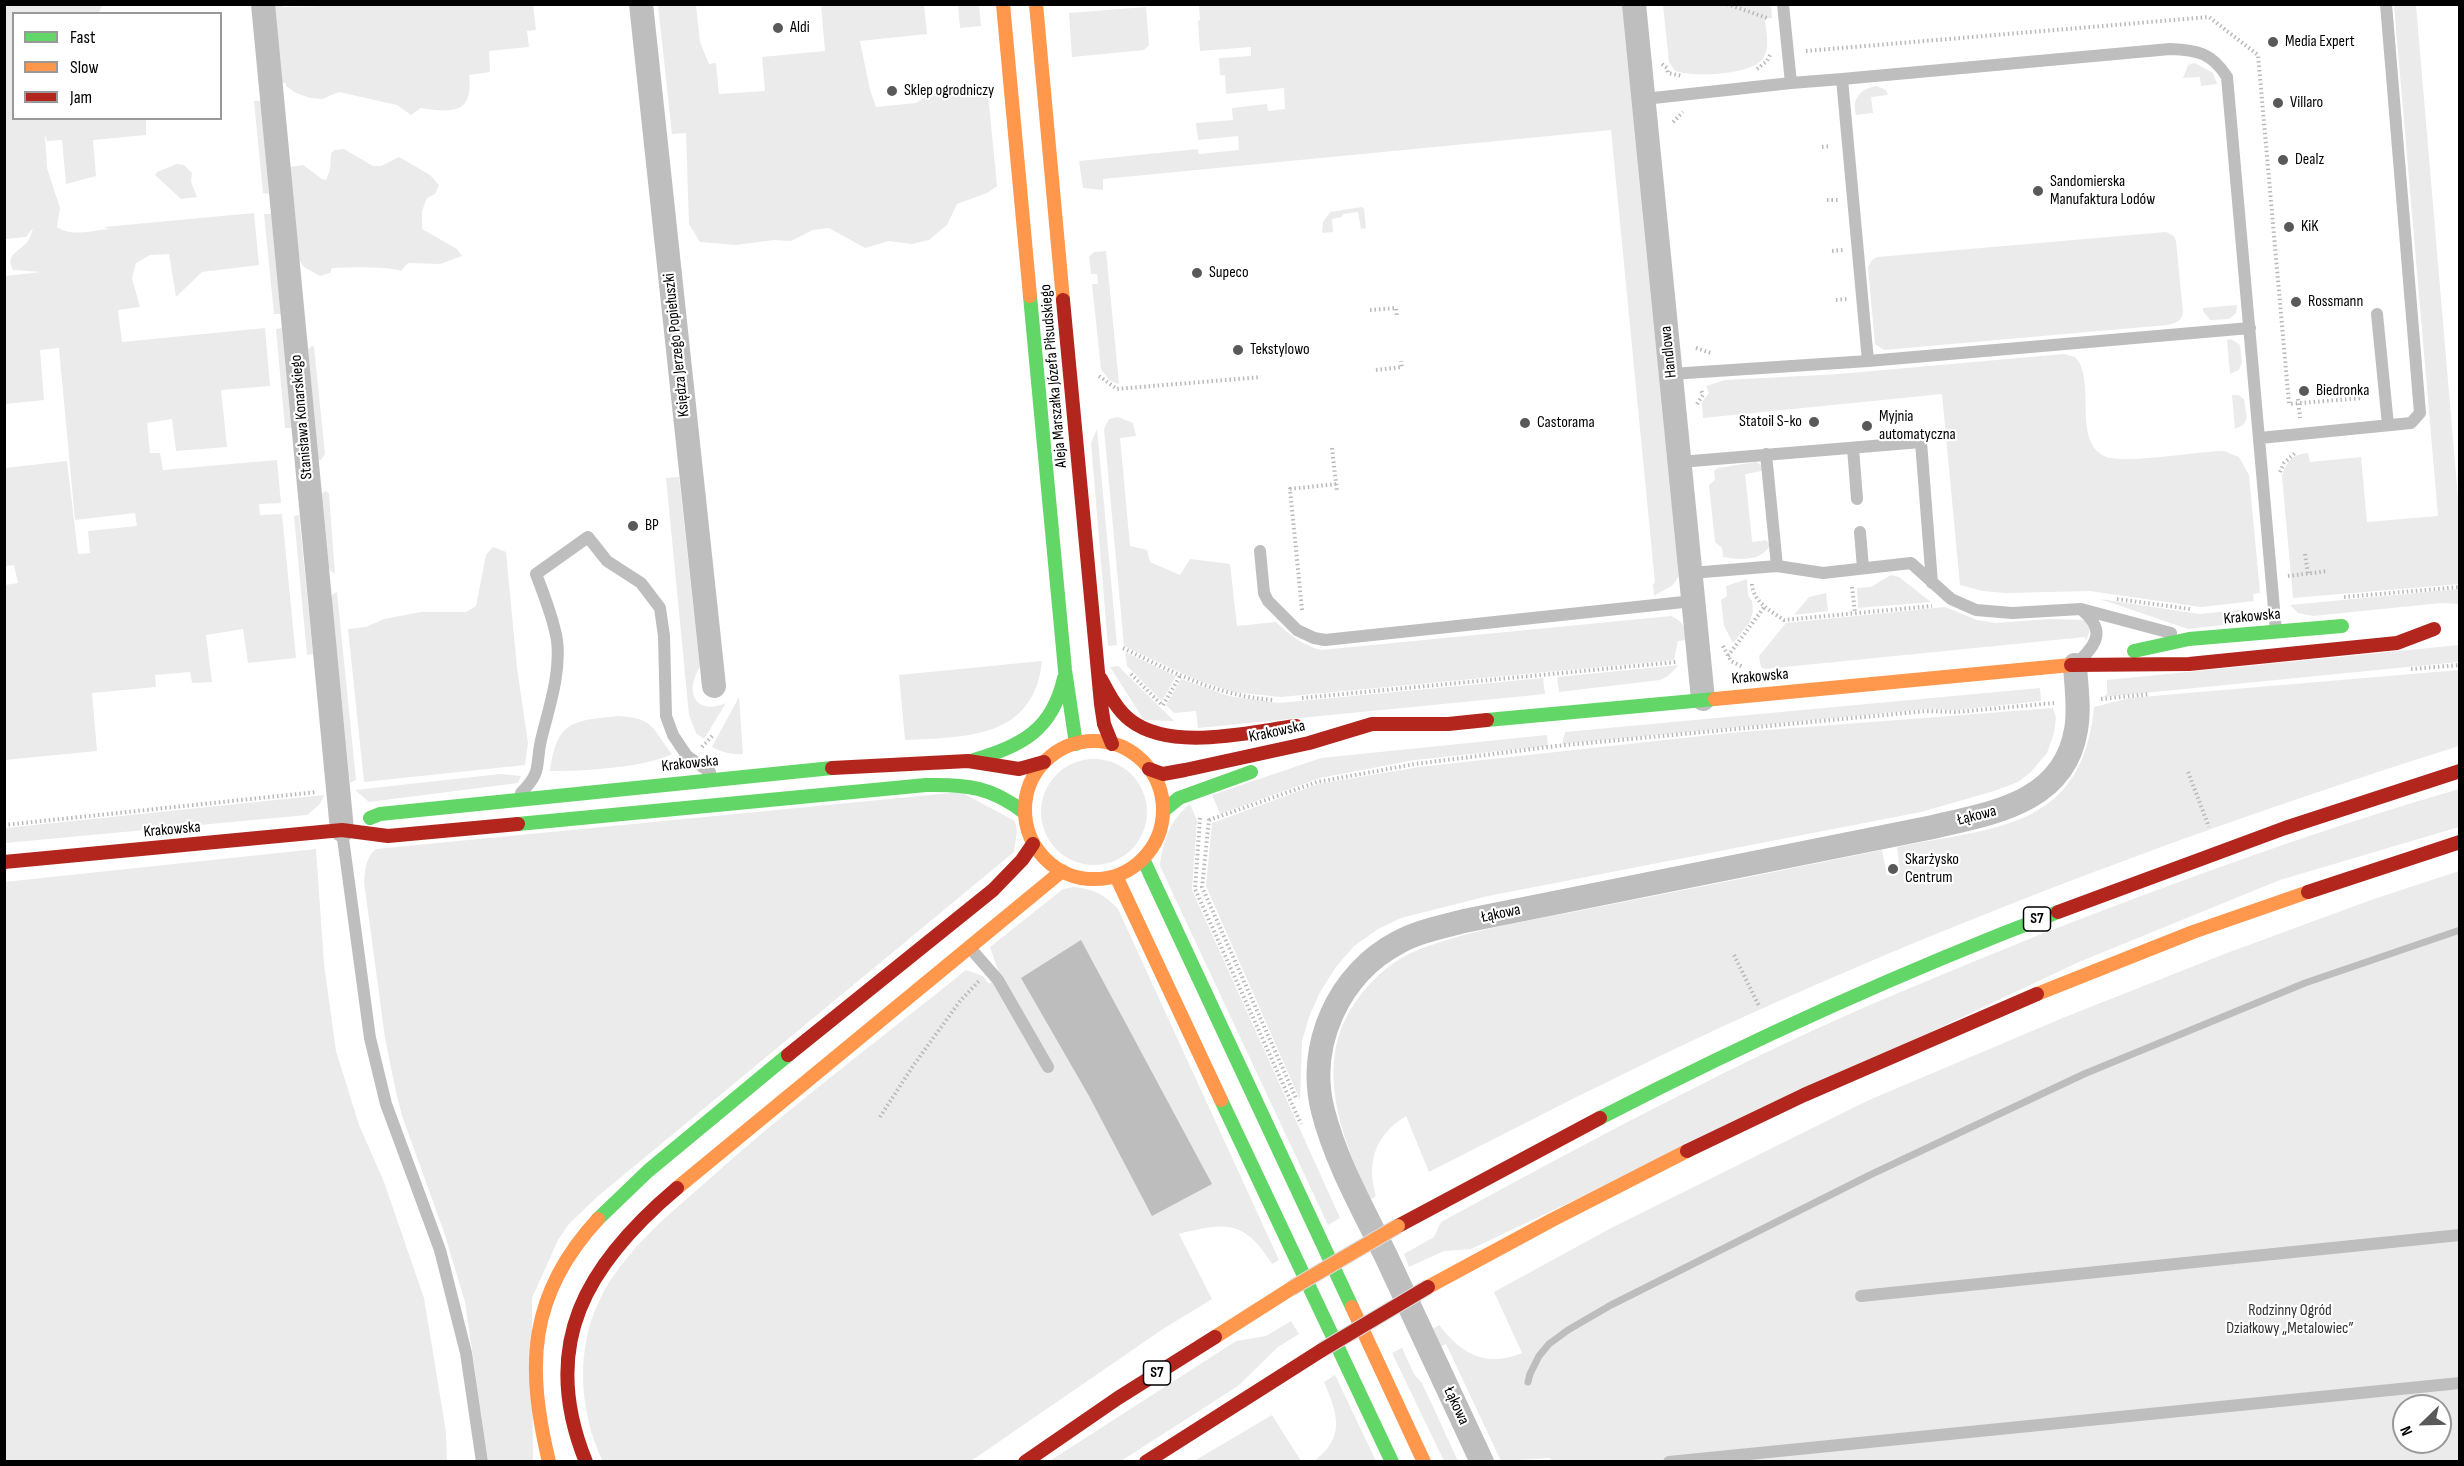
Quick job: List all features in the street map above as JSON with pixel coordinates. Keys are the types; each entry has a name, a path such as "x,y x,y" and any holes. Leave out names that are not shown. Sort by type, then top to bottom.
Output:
{"main road":[{"name":"Aleja Marszałka Józefa Piłsudskiego","path":"1003,4 1057,413 1099,675 1104,724 1112,744"},
{"name":"Aleja Marszałka Józefa Piłsudskiego","path":"1036,4 1057,413 1065,670 1076,744"},
{"name":"Krakowska","path":"2404,624 2434,629 2451,628"},
{"name":"Krakowska","path":"2075,665 2189,639 2358,625"},
{"name":"Krakowska","path":"1149,769 1163,774 1185,770 1309,743 1371,724 1448,724 2075,665 2189,664 2397,643 2434,629"},
{"path":"968,761 1006,751 1026,740 1044,725 1056,709 1062,693 1065,670"},
{"path":"1099,675 1119,710 1133,723 1150,732 1168,737 1194,737 1304,726 1371,724"},
{"name":"Krakowska","path":"1391,737 1448,724"},
{"path":"1100,742 1112,744 1126,749 1149,769 1161,796 1163,811 1161,828 1154,845 1143,859 1130,869 1116,876 1097,879 1079,878 1062,871 1041,855 1033,844 1025,813 1029,786 1044,762 1059,751 1076,744 1100,742"},
{"name":"Krakowska","path":"1289,762 1323,753"},
{"name":"Krakowska","path":"342,830 380,814 516,798 549,784 717,778 878,764 968,761 1018,769 1044,762"},
{"name":"Krakowska","path":"1163,811 1179,798 1266,768"},
{"name":"S7","path":"1025,1461 1118,1398 1292,1288 1398,1226 1628,1102 1774,1032 1914,970 2151,874 2342,808 2460,771"},
{"path":"549,784 571,807 591,818"},
{"name":"Krakowska","path":"4,862 342,830 388,836 926,785 963,784 994,791 1011,800 1025,813"},
{"path":"1146,1461 1322,1350 1428,1287 1625,1181 1765,1112 1892,1054 2061,982 2332,883 2460,842"},
{"path":"549,1461 536,1403 535,1352 547,1298 573,1247 616,1200 716,1113 993,890 1022,860 1033,844"},
{"path":"1143,859 1425,1461"},
{"path":"585,1461 577,1442 569,1405 570,1343 579,1309 587,1290 617,1245 652,1209 732,1140 1062,871"},
{"path":"1116,876 1392,1461"},
{"path":"1162,1461 1191,1432"}],"street":[{"name":"Stanisława Konarskiego","path":"263,4 342,830"},
{"name":"Księdza Jerzego Popiełuszki","path":"641,4 714,686"},
{"name":"Handlowa","path":"1634,4 1703,699"},
{"name":"Łąkowa","path":"1482,1461 1343,1166 1322,1110 1318,1074 1324,1037 1332,1013 1350,984 1374,958 1398,942 1453,924 1933,827 2023,802 2046,784 2065,760 2076,730 2075,665"}],"lane":[{"path":"1783,4 1780,25 1791,82"},
{"path":"2260,438 2411,423 2416,420 2420,412 2386,4"},
{"path":"1644,99 1791,82 2170,49 2189,49 2206,54 2219,64 2228,77 2277,655"},
{"path":"1842,79 1868,361"},
{"path":"2377,314 2388,425"},
{"path":"1671,374 1868,361 2250,328"},
{"path":"1680,462 1921,442 1932,583"},
{"path":"1853,448 1857,500"},
{"path":"1766,454 1777,566"},
{"path":"1860,532 1863,568"},
{"path":"516,798 549,784 540,745 557,671 557,640 536,574 588,537 607,561 641,582 660,608 664,636 666,716 673,735 687,756 717,778"},
{"path":"1260,551 1264,593 1273,606 1297,630 1305,635 1325,640 1694,601"},
{"path":"1691,573 1777,566 1823,573 1911,563 1951,599 1976,610 2012,613 2081,609 2189,639"},
{"path":"2075,665 2096,642 2097,631 2093,619 2081,609"},
{"path":"342,830 372,1048 386,1104 440,1250 466,1353 482,1461"},
{"path":"970,948 991,971 1008,995 1048,1067"},
{"path":"1861,1296 2460,1234"},
{"path":"1670,1461 2460,1383"}],"path":[{"path":"1727,4 1766,17 1780,25 1801,25 1804,30 1806,51 1875,43 2209,15 2259,55 2289,404 2298,401 2362,398"},
{"path":"1752,71 1767,61 1780,25"},
{"path":"1668,73 1688,78"},
{"path":"1673,122 1685,110"},
{"path":"1822,147 1834,146 1834,136"},
{"path":"1838,189 1840,210"},
{"path":"1827,200 1839,200"},
{"path":"1843,240 1845,260"},
{"path":"1832,251 1844,250"},
{"path":"1847,289 1849,310"},
{"path":"1836,300 1848,299"},
{"path":"1370,310 1396,308 1397,318"},
{"path":"1696,348 1712,354"},
{"path":"1376,370 1402,367 1401,362"},
{"path":"1096,373 1103,381 1117,389 1261,377"},
{"path":"2279,483 2284,463 2291,455 2303,449 2302,435"},
{"path":"1332,448 1337,492"},
{"path":"1305,635 1290,489 1336,484"},
{"path":"2305,554 2308,574"},
{"path":"2274,602 2290,602 2286,565"},
{"path":"1750,568 1752,592 1765,606 1784,620 1938,605 1951,599"},
{"path":"1850,569 1855,613"},
{"path":"2288,576 2328,571"},
{"path":"2336,598 2460,587"},
{"path":"2107,597 2196,610"},
{"path":"1727,656 1765,606"},
{"path":"1121,648 1180,676 1228,694 1280,700"},
{"path":"1292,699 1678,662 1680,655"},
{"path":"2401,670 2460,665"},
{"path":"1163,705 1180,676"},
{"path":"1209,820 1317,782 1415,764 1556,746 1654,739 1928,711 1957,712 2157,693"},
{"path":"708,743 714,734"},
{"path":"2188,771 2209,829"},
{"path":"1734,955 1759,1006"},
{"path":"880,1117 960,1001 991,971"}],"green space":[{"path":"5,4 102,5 99,12 12,12 12,120 146,120 146,135 93,140 96,176 66,184 62,140 47,141 45,135 47,168 60,208 57,227 63,230 82,233 109,229 104,227 254,213 259,265 202,272 176,297 169,254 150,255 136,263 132,278 140,307 118,310 122,342 265,328 270,386 221,390 227,447 176,451 172,419 147,423 150,453 160,453 163,470 277,460 281,503 259,504 260,515 282,514 296,658 248,663 243,629 206,635 212,682 192,683 190,672 155,675 156,687 92,693 97,751 5,760 5,585 18,583 14,565 5,566 5,468 67,461 78,554 90,553 88,531 137,526 135,513 75,520 59,348 40,350 44,400 5,404 5,276 41,272 13,270 11,265 12,257 27,242 33,228 26,237 5,239"},
{"path":"334,4 533,5 536,30 527,31 529,47 489,51 490,72 469,75 470,88 464,104 451,110 421,108 411,115 397,105 339,92 322,99 310,98 296,93 286,86 286,83 282,83 275,5 308,7"},
{"path":"658,5 696,5 700,42 709,64 716,63 719,94 765,91 762,57 825,51 821,5 924,5 927,34 860,41 870,90 876,107 916,103 928,95 945,91 980,91 988,94 997,186 987,193 957,204 947,225 929,240 912,244 889,241 865,248 829,228 813,230 791,241 774,240 736,245 700,242 689,224 686,133 672,134"},
{"path":"958,5 979,5 981,26 960,28"},
{"path":"1199,5 1625,5 1679,576 1673,585 1654,596 1653,584 1655,583 1611,130 1103,179 1103,190 1083,188 1079,161 1198,149 1199,154 1239,150 1238,136 1198,140 1196,123 1233,120 1232,108 1267,104 1268,111 1285,109 1284,88 1226,94 1225,75 1220,75 1219,58 1251,56 1251,47 1200,51"},
{"path":"1663,5 1771,5 1772,18 1765,19 1766,53 1758,63 1736,71 1695,74 1675,71 1669,62"},
{"path":"2394,5 2416,5 2459,510 2459,584 2293,598 2282,476 2288,462 2294,457 2308,453 2310,462 2361,457 2367,522 2438,516"},
{"path":"1146,7 1149,45 1144,50 1072,57 1069,13"},
{"path":"2195,63 2213,73 2217,84 2201,86 2200,77 2183,78 2188,65"},
{"path":"1877,86 1886,90 1888,95 1871,97 1873,113 1856,115 1856,99 1866,89"},
{"path":"254,101 261,101 269,194 263,193"},
{"path":"344,149 373,166 381,166 399,157 430,175 439,185 435,194 427,198 422,211 422,229 457,249 462,256 440,264 408,263 401,271 357,267 332,268 330,273 320,276 304,267 299,260 290,167 303,165 326,180 330,170 331,153"},
{"path":"177,164 184,165 192,173 191,182 197,197 181,199 155,175"},
{"path":"1362,207 1366,228 1361,229 1358,212 1343,214 1342,217 1332,219 1333,232 1322,233 1323,222 1330,212"},
{"path":"264,214 271,214 281,314 274,314"},
{"path":"2166,232 2174,236 2176,241 2183,312 2180,320 2175,323 1884,350 1875,344 1868,267 1877,257"},
{"path":"1106,251 1118,384 1109,380 1101,369 1092,284 1098,284 1097,274 1091,274 1089,257 1094,252"},
{"path":"2237,305 2236,313 2229,319 2210,320 2203,311 2203,308"},
{"path":"282,328 292,428 285,428 276,329"},
{"path":"2231,339 2240,345 2242,362 2239,370 2230,374 2227,340"},
{"path":"314,347 325,454 321,460 318,460 308,349"},
{"path":"2064,354 2075,357 2081,367 2089,437 2094,448 2104,456 2127,459 2224,451 2239,457 2249,475 2260,593 2253,594 2254,601 2201,607 2090,591 2005,593 1983,591 1960,585 1942,394 1703,418 1702,402 1709,393 1706,386 1725,380 1839,374"},
{"path":"2232,395 2238,395 2244,399 2247,418 2243,425 2235,429"},
{"path":"1118,417 1133,423 1136,436 1120,438 1130,546 1147,550 1150,562 1180,575 1190,559 1230,564 1237,626 1276,622 1297,639 1321,650 1671,616 1683,625 1686,640 1678,641 1674,660 1281,697 1232,692 1194,679 1124,646 1104,429 1109,419"},
{"path":"1097,429 1117,645 1108,646 1091,443"},
{"path":"1756,462 1761,465 1762,471 1745,474 1752,540 1753,542 1766,540 1770,545 1766,551 1756,557 1743,559 1723,557 1722,548 1715,542 1709,485 1715,480 1714,471 1718,468"},
{"path":"679,477 700,667 695,676 693,693 700,704 715,706 726,703 704,739 696,733 689,715 666,478"},
{"path":"326,491 329,494 335,574 328,569 321,494"},
{"path":"299,515 313,654 307,655 294,516"},
{"path":"493,547 506,552 517,668 528,743 525,765 364,782 348,629 366,627 384,619 421,612 466,612 476,606 486,555"},
{"path":"1891,575 1899,577 1931,602 1858,608 1857,588 1871,587"},
{"path":"1747,579 1748,595 1752,601 1753,611 1750,622 1733,643 1724,626 1721,600 1727,596 1726,586"},
{"path":"2459,589 2459,604 2441,603 2313,616 2298,613 2290,605"},
{"path":"337,592 356,780 350,783 331,599"},
{"path":"1826,593 1828,611 1794,615 1809,597"},
{"path":"2100,599 2200,614 2240,610 2241,623 2188,629"},
{"path":"1945,607 1977,620 1995,623 2049,619 2086,620 2090,629 2086,641 2085,637 1765,669 1761,667 1759,656 1786,623"},
{"path":"2459,645 2459,662 2103,697 2107,694 2107,680"},
{"path":"1125,652 1176,676 1162,701 1127,666"},
{"path":"1042,661 1036,687 1026,706 1011,719 993,729 973,734 905,740 899,675"},
{"path":"1679,665 1668,676 1660,680 1559,692 1557,677"},
{"path":"1119,666 1174,721 1144,720 1110,667"},
{"path":"2459,670 2459,746 2377,772 2133,857 1892,952 1764,1007 1668,1052 1429,1172 1406,1116 1395,1124 1380,1141 1372,1172 1376,1196 1370,1200 1343,1132 1334,1084 1334,1060 1338,1037 1348,1014 1361,995 1385,970 1413,952 1456,937 1502,926 1882,850 1887,875 1900,871 1897,847 1999,826 2028,816 2052,800 2072,778 2086,748 2094,707 2129,698"},
{"path":"1543,678 1545,694 1198,728 1196,711 1174,713 1166,705 1181,679 1229,696 1279,703"},
{"path":"2040,688 2041,701 1956,710 1928,709 1562,744 1565,732"},
{"path":"739,697 743,754 723,752 712,747"},
{"path":"2053,708 2056,718 2054,733 2047,753 2031,772 2018,782 1994,791 1921,812 1488,896 1401,918 1378,929 1354,946 1336,967 1320,992 1302,1041 1300,1100 1206,886 1212,823 1318,784 1419,767 1729,733"},
{"path":"618,716 646,722 672,754 661,759 630,765 578,771 550,771 557,742 570,726 579,722"},
{"path":"1547,735 1548,746 1415,760 1320,778 1220,814 1212,795 1321,758"},
{"path":"1094,759 1114,763 1131,775 1143,792 1147,812 1143,832 1131,849 1114,861 1094,865 1074,861 1057,849 1045,832 1041,812 1045,792 1057,775 1074,763"},
{"path":"500,774 521,776 518,783 369,802 355,790"},
{"path":"2459,789 2459,827 2280,880 2079,962 1471,1249 1444,1251 1409,1267 1404,1254 1434,1237 1441,1222 1644,1114 1834,1021 2039,935 2143,895 2300,839"},
{"path":"961,792 1015,821 1017,831 1014,852 597,1197 569,1224 558,1240 532,1298 533,1462 488,1461 465,1302 444,1232 402,1116 385,1038 364,882 370,856 376,849"},
{"path":"324,795 320,804 307,815 5,843 5,828"},
{"path":"1190,804 1197,821 1192,890 1340,1218 1328,1225 1160,866 1169,832 1178,816"},
{"path":"316,849 324,964 336,1051 359,1125 384,1182 424,1298 446,1432 447,1461 5,1461 4,882"},
{"name":"Rodzinny Ogród Działkowy „Metalowiec”","path":"2459,871 2459,1461 1551,1462 1550,1458 1501,1461 1446,1344 1440,1347 1433,1329 1439,1325 1456,1344 1475,1356 1497,1359 1522,1353 1494,1292 1613,1227 1869,1100 2065,1017 2227,953 2371,900"},
{"path":"1073,887 1098,893 1118,909 1279,1260 1272,1264 1252,1239 1233,1228 1209,1227 1179,1234 1212,1299 1163,1329 971,1461 603,1462 595,1443 585,1402 584,1359 592,1318 600,1299 633,1250 737,1154 966,970 983,976 989,984 997,978 999,973 990,947 1063,889"},
{"path":"1291,1321 1299,1334 1278,1347 1238,1386 1121,1461 1048,1462 1236,1341 1266,1336"},
{"path":"1402,1348 1414,1374 1422,1383 1458,1461 1444,1461 1392,1353"},
{"path":"1335,1375 1376,1461 1313,1462 1324,1453 1335,1434 1333,1405 1324,1382"},
{"path":"1272,1415 1301,1461 1194,1461"}],"shaded area":[{"path":"1081,940 1212,1184 1152,1216 1089,1096 1021,978"}],"waterway":[{"path":"1528,1382 1539,1356 1549,1344 1568,1330 1611,1305 1872,1174 2084,1074 2305,983 2460,930"}],"traffic: fast":[{"path":"1030,296 1065,670 1076,744"},
{"path":"2134,651 2189,639 2342,626"},
{"path":"974,760 1007,748 1032,733 1043,723 1052,711 1064,678"},
{"path":"1487,720 1715,699"},
{"path":"370,818 380,814 832,768"},
{"path":"1163,811 1179,798 1251,772"},
{"path":"518,824 926,785 954,785 990,792 1025,813"},
{"path":"1143,859 1352,1307"},
{"path":"1600,1118 1712,1062 1883,983 2058,912"},
{"path":"598,1219 648,1171 788,1055"},
{"path":"1221,1100 1392,1462"}],"traffic: slow":[{"path":"1003,4 1030,296"},
{"path":"1036,4 1063,300"},
{"path":"1715,699 2071,665"},
{"path":"1094,741 1120,747 1143,761 1157,784 1163,810 1157,836 1143,859 1120,873 1094,879 1068,873 1045,859 1031,836 1025,810 1031,784 1045,761 1068,747 1094,741"},
{"path":"677,1188 1062,871"},
{"path":"1116,876 1221,1100"},
{"path":"2037,994 2193,932 2308,892"},
{"path":"1428,1287 1687,1151"},
{"path":"549,1462 537,1394 536,1363 539,1333 546,1304 558,1276 575,1247 598,1219"},
{"path":"1292,1288 1398,1226"},
{"path":"1215,1337 1292,1288"},
{"path":"1352,1307 1424,1462"}],"traffic: jam":[{"path":"1063,300 1101,704 1104,724 1112,744"},
{"path":"2071,665 2189,664 2397,643 2434,629"},
{"path":"1101,679 1117,707 1125,716 1147,730 1167,735 1188,738 1211,737 1296,726"},
{"path":"1149,769 1163,774 1185,770 1309,743 1372,724 1448,724 1487,720"},
{"path":"832,768 968,761 1019,769 1044,762"},
{"path":"2058,912 2285,828 2460,771"},
{"path":"4,862 342,830 388,836 518,824"},
{"path":"2308,892 2460,842"},
{"path":"788,1055 993,890 1022,860 1033,844"},
{"path":"1687,1151 1804,1095 2037,994"},
{"path":"1398,1226 1600,1118"},
{"path":"586,1462 572,1419 567,1380 570,1343 580,1309 596,1277 618,1246 677,1188"},
{"path":"1322,1350 1428,1287"},
{"path":"1025,1462 1118,1398 1215,1337"},
{"path":"1146,1462 1322,1350"}],"place":[{"name":"Aldi","path":"778,28"},
{"name":"Media Expert","path":"2273,42"},
{"name":"Sklep ogrodniczy","path":"892,91"},
{"name":"Villaro","path":"2278,103"},
{"name":"Dealz","path":"2283,160"},
{"name":"Sandomierska Manufaktura Lodów","path":"2038,191"},
{"name":"KiK","path":"2289,227"},
{"name":"Supeco","path":"1197,273"},
{"name":"Rossmann","path":"2296,302"},
{"name":"Tekstylowo","path":"1238,350"},
{"name":"Biedronka","path":"2304,391"},
{"name":"Statoil S-ko","path":"1814,422"},
{"name":"Castorama","path":"1525,423"},
{"name":"Myjnia automatyczna","path":"1867,426"},
{"name":"BP","path":"633,526"},
{"name":"Skarżysko Centrum","path":"1893,869"}]}
